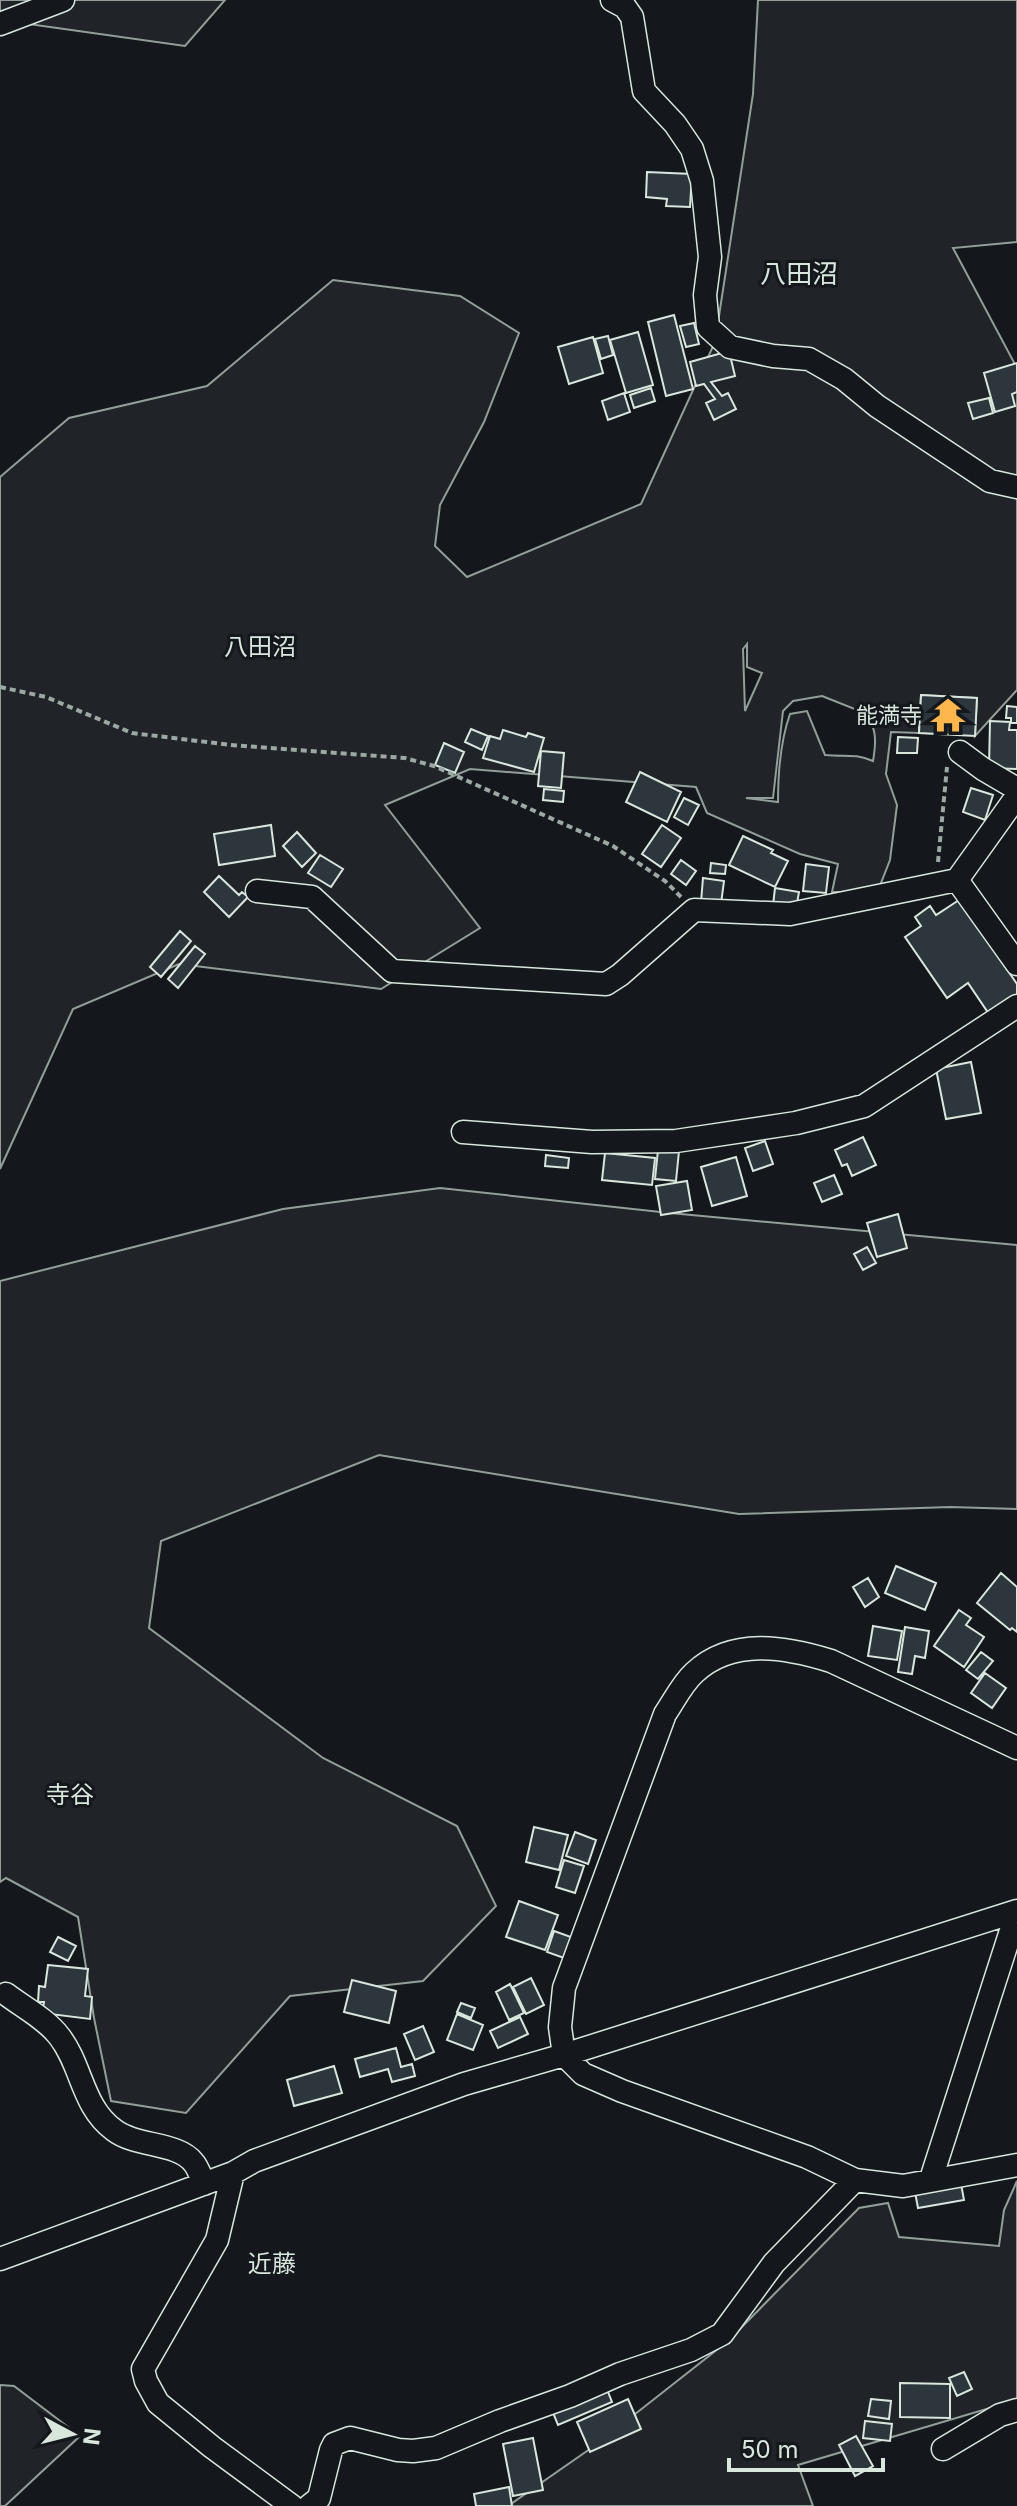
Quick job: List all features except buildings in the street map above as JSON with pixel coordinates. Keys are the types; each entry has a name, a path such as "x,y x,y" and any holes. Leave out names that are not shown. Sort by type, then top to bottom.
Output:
{"street":[{"path":"0,24 63,0"},
{"path":"612,0 625,7 632,17 644,91 675,124 692,149 702,181 710,257 705,295 708,327 730,347 773,356 809,359 844,379 877,406 990,481 1017,487"},
{"path":"954,758 983,769 1017,789"},
{"path":"257,891 312,897 392,971 606,984 694,910 790,914 946,882 1017,796"},
{"path":"946,882 1017,964"},
{"path":"463,1132 592,1142 676,1141 796,1123 864,1106 1017,1006"},
{"path":"1017,1748 831,1661 806,1653 768,1648 731,1651 713,1657 691,1675 665,1714 564,1988 560,2027 564,2055 583,2074 807,2157 855,2180 903,2186 1017,2165"},
{"path":"0,2259 464,2084 1017,1911"},
{"path":"931,2179 1017,1911"},
{"path":"6,1994 58,2034 99,2117 116,2132 143,2144 175,2150 193,2161 204,2184"},
{"path":"233,2173 217,2240 143,2369 158,2403 292,2506"},
{"path":"309,2506 319,2498 331,2450 341,2440 350,2438 398,2450 436,2448 620,2374 691,2350 722,2334 774,2263 855,2180"},
{"path":"943,2449 1000,2415 1017,2410"}],"path":[{"path":"0,687 46,697 132,733 231,745 405,758 434,766 613,846 665,881 694,910"},
{"path":"946,882 954,758"}],"shaded area":[{"path":"0,0 225,0 185,46 0,20"},
{"path":"758,0 1017,0 1017,242 953,248 1017,368 1017,690 975,736 977,698 921,695 919,733 891,732 886,774 897,805 890,860 879,888 832,892 838,864 800,854 707,813 696,787 470,769 385,805 480,928 381,989 179,964 73,1009 0,1169 0,477 69,418 207,386 333,280 460,296 519,333 484,422 440,505 435,546 467,577 641,504 715,342 753,94","holes":["747,644 747,667 762,673 745,711 743,649","822,696 862,712 864,707 874,734 873,761 855,756 825,755 807,711 790,714 780,757 778,802 746,798 773,798 783,711 793,701"]},
{"path":"440,1188 1017,1245 1017,1509 950,1507 739,1514 379,1455 161,1541 149,1628 323,1758 457,1826 496,1906 423,1981 290,1996 186,2113 111,2101 78,1917 6,1878 0,1882 0,1281 283,1209"},
{"path":"1017,2181 1017,2400 798,2465 813,2506 508,2506 597,2444 728,2341 859,2208 888,2203 899,2237 999,2246 1004,2210"},
{"path":"0,2385 14,2386 80,2436 5,2506 0,2506"}],"place":[{"name":"能満寺","path":"948,715"}],"district":[{"name":"八田沼","path":"799,273"},
{"name":"八田沼","path":"260,646"},
{"name":"寺谷","path":"70,1794"},
{"name":"近藤","path":"272,2263"}]}
